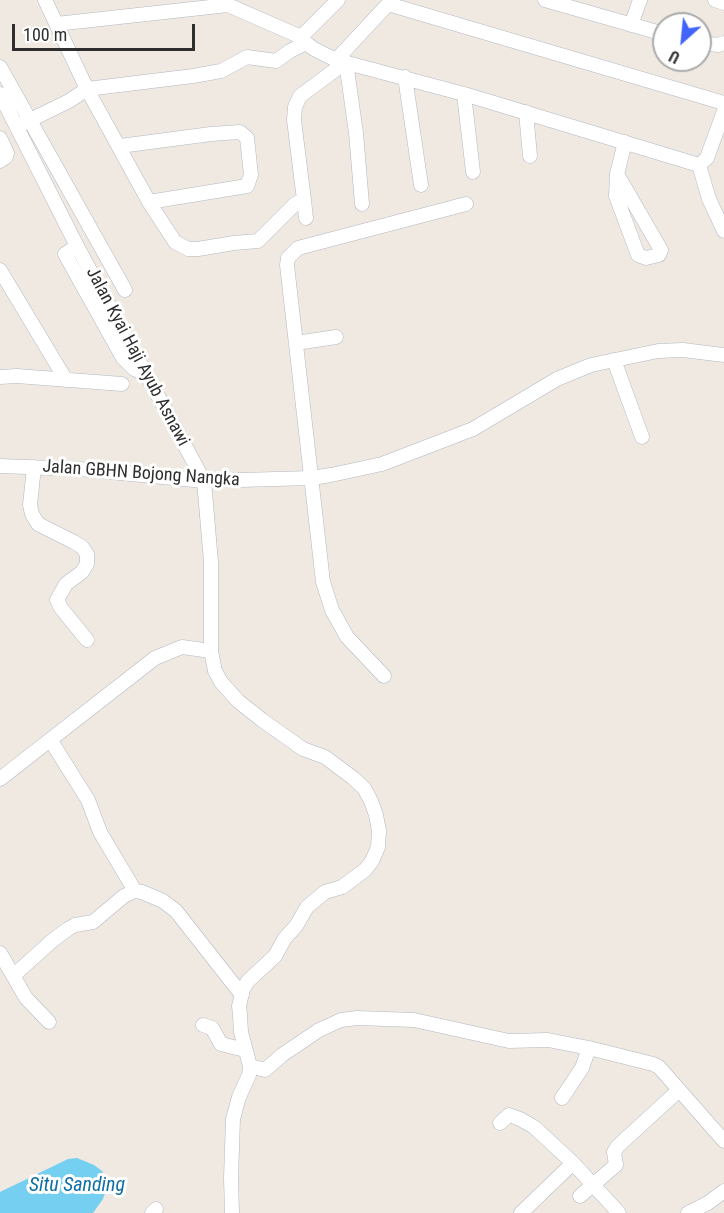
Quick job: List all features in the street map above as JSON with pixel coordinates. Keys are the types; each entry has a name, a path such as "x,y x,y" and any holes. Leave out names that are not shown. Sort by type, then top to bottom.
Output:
{"street":[{"path":"45,0 87,89 149,202 175,242 188,249 198,249 258,241 295,204 304,200"},
{"path":"24,123 87,89 202,74 220,70 247,57 276,61 303,40 338,0"},
{"path":"544,0 586,6 631,25 652,31"},
{"path":"631,25 640,0"},
{"path":"715,0 724,3"},
{"path":"306,218 294,107 300,96 341,61 390,2 724,103"},
{"path":"56,24 228,5 303,40 341,61 526,112 699,165"},
{"path":"341,61 356,133 362,204"},
{"path":"0,67 24,123 122,285 101,291"},
{"path":"405,77 421,185"},
{"name":"Jalan Kyai Haji Ayub Asnawi","path":"0,94 24,123 77,246 204,481 211,562 211,651 212,663 218,676 238,701 303,749 325,756 364,788 371,801 379,831 378,847 372,861 365,870 342,887 326,892 307,907 275,956 248,981 242,995"},
{"path":"464,94 473,172"},
{"path":"526,112 530,156"},
{"path":"699,165 707,158 723,118"},
{"path":"120,146 240,132 247,138 251,175 246,186 149,202"},
{"path":"0,138 7,153 6,157 0,160"},
{"path":"617,174 661,250 659,255 646,258 638,255 616,196 617,174 625,142"},
{"path":"699,165 709,199 724,231"},
{"path":"384,676 347,637 332,610 323,582 288,258 298,248 466,204"},
{"path":"77,246 65,254 123,358 134,369 146,374"},
{"path":"0,270 66,380"},
{"path":"296,343 336,337"},
{"name":"Jalan GBHN Bojong Nangka","path":"0,466 79,469 204,481 312,478 382,464 426,447 482,424 557,379 591,365 658,351 683,350 724,355"},
{"path":"614,360 642,437"},
{"path":"0,377 17,376 122,384"},
{"path":"34,467 30,505 38,524 74,542 87,554 87,564 82,572 66,584 57,600 87,640"},
{"path":"0,779 155,658 182,647 211,651"},
{"path":"51,741 88,800 100,832 135,891"},
{"path":"13,976 68,929 75,925 93,922 124,896 135,891 163,901 176,911 242,995 240,1015 245,1050 250,1066 233,1119 232,1213"},
{"path":"0,942 0,951 26,998 49,1023"},
{"path":"250,1066 266,1070 282,1055 319,1030 341,1020 357,1018 414,1020 509,1041 548,1040 653,1064 659,1067 722,1133"},
{"path":"203,1025 212,1028 222,1044 245,1050"},
{"path":"562,1098 576,1078 589,1048"},
{"path":"580,1196 616,1165 614,1152 618,1146 679,1090"},
{"path":"500,1123 509,1115 534,1127 594,1184 619,1213"},
{"path":"521,1213 573,1163"},
{"path":"688,1213 708,1203 724,1191"}],"water":[{"name":"Situ Sanding","path":"77,1158 94,1165 102,1171 106,1179 103,1199 93,1213 0,1213 0,1192 68,1159"}]}
